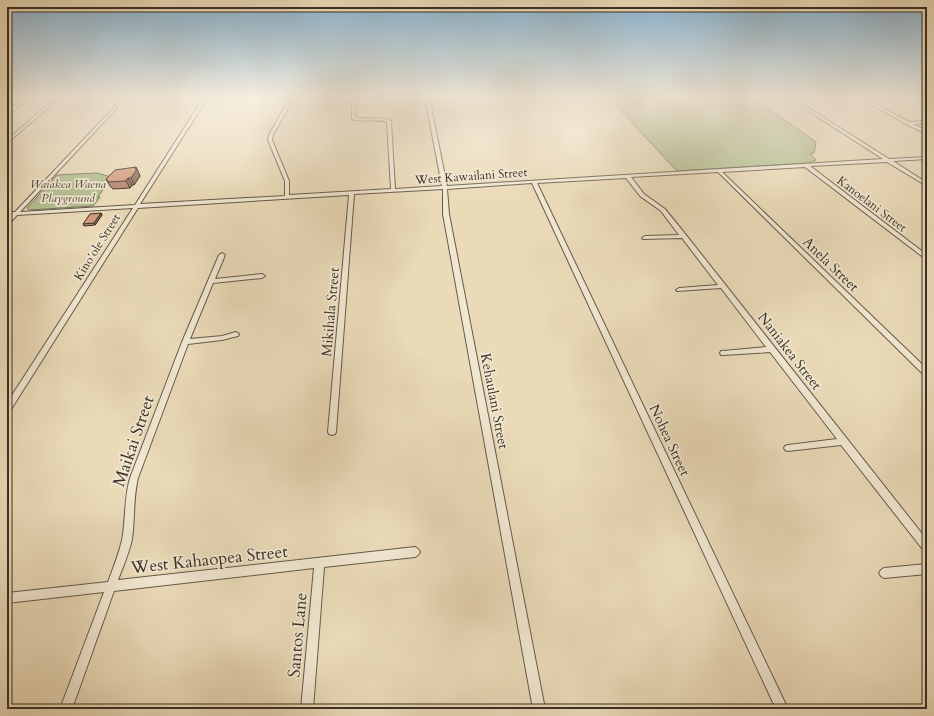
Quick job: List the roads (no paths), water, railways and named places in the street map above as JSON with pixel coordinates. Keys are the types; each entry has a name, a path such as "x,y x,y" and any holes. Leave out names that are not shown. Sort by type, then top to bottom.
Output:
{"street":[{"path":"7,142 21,130"},
{"path":"7,223 94,130"},
{"name":"Kinoʻole Street","path":"7,409 185,130"},
{"path":"274,130 270,140 288,181 287,198"},
{"path":"390,130 393,191"},
{"name":"Kehaulani Street","path":"433,130 444,187 446,214 539,709"},
{"path":"841,130 927,185"},
{"name":"West Kawailani Street","path":"7,214 927,158"},
{"name":"Kanoelani Street","path":"805,166 927,258"},
{"name":"Anela Street","path":"718,171 927,374"},
{"name":"Naniakea Street","path":"627,176 642,195 663,210 684,236 927,548"},
{"name":"Nohea Street","path":"534,182 782,709"},
{"name":"Mikihala Street","path":"332,432 352,194"},
{"path":"645,238 684,236"},
{"name":"Maikai Street","path":"66,709 129,533 132,484 185,342 222,255"},
{"path":"210,281 262,276"},
{"path":"679,290 723,286"},
{"path":"185,342 222,338 236,334"},
{"path":"723,353 772,349"},
{"path":"788,448 844,441"},
{"name":"West Kahaopea Street","path":"7,598 416,552"},
{"name":"Santos Lane","path":"307,709 319,563"},
{"path":"884,573 927,569"}],"park label":[{"name":"Waiakea Waena Playground","path":"68,191"}]}
